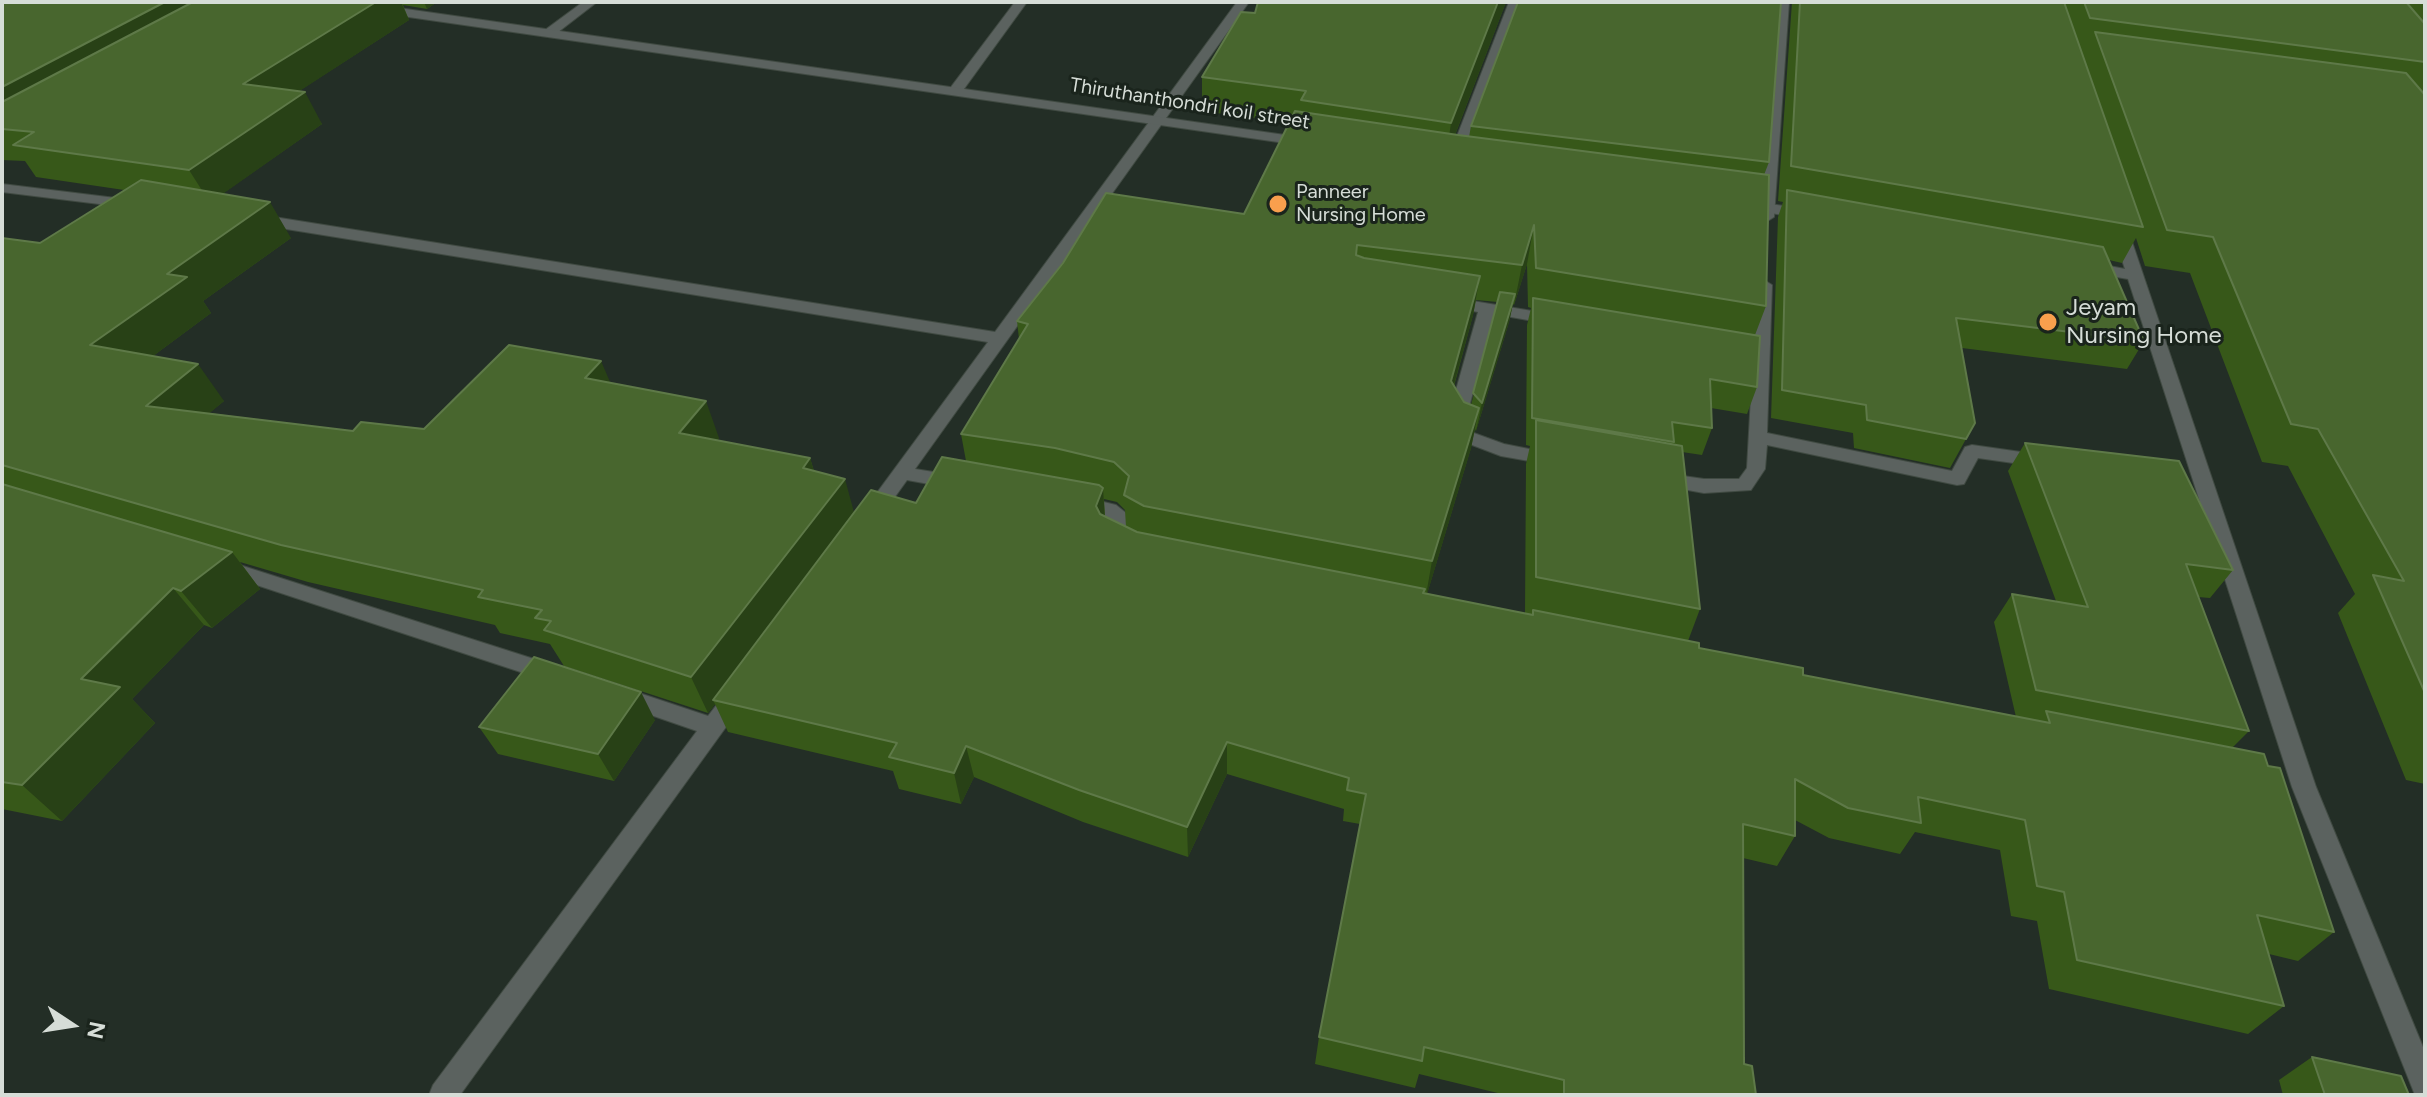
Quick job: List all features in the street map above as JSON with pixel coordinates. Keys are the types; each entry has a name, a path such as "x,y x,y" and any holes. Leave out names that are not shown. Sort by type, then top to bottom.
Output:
{"street":[{"name":"Thiruthanthondri koil street","path":"332,2 1329,146"},
{"path":"549,33 591,2"},
{"path":"956,90 1021,2"},
{"path":"855,537 1243,2"},
{"path":"1453,166 1515,2"},
{"path":"1766,237 1783,2"},
{"path":"1437,163 1468,168"},
{"path":"2,188 155,207"},
{"path":"1720,201 1813,216"},
{"path":"2111,203 2197,485 2304,787 2425,1086"},
{"path":"231,216 998,338"},
{"path":"2073,264 2134,275"},
{"path":"1642,475 1704,486 1744,485 1756,469 1765,267"},
{"path":"1424,298 1579,324"},
{"path":"1487,308 1456,422 1465,436 1501,450 1564,461"},
{"path":"1716,348 1762,356"},
{"path":"1757,437 1957,479 1972,451 2065,465"},
{"path":"902,473 981,486"},
{"path":"1059,498 1109,510 1119,518 1112,540 1140,555"},
{"path":"206,561 578,682"},
{"path":"443,1095 751,676"},
{"path":"608,692 713,727"},
{"path":"2273,781 2304,787"}],"building":[{"path":"2,2 165,2 2,87"},
{"path":"193,2 376,2 243,84 305,92 189,170 13,145 34,132 2,129 2,102"},
{"path":"1258,2 1498,2 1451,123 1301,100 1306,91 1202,77 1241,12 1255,13"},
{"path":"1518,2 1781,2 1769,162 1471,126"},
{"path":"1800,2 2064,2 2143,227 1791,166"},
{"path":"2084,2 2406,2 2425,24 2425,62 2090,18"},
{"path":"2095,32 2406,73 2425,95 2425,693 2373,575 2404,581 2318,429 2291,424 2213,237 2167,230"},
{"path":"1295,111 1769,175 1766,306 1536,268 1534,225 1522,265 1357,245 1356,255 1364,258 1480,276 1451,381 1464,402 1479,408 1432,561 1144,506 1124,495 1129,476 1114,462 1055,448 961,434 1028,324 1017,321 1063,263 1106,193 1244,214"},
{"path":"141,180 270,202 167,274 187,277 90,345 198,364 146,406 353,431 361,422 424,429 509,345 601,361 585,378 706,401 679,433 810,458 803,468 845,479 691,677 544,630 551,621 535,618 542,610 478,597 483,590 281,545 2,465 2,238 40,243"},
{"path":"1787,190 2103,247 2144,341 1956,318 1975,423 1966,439 1867,420 1866,405 1782,390"},
{"path":"1500,292 1515,294 1482,403 1473,393"},
{"path":"1533,298 1760,336 1757,387 1710,379 1712,428 1672,422 1674,442 1532,418"},
{"path":"1536,420 1682,446 1700,609 1536,577"},
{"path":"2025,443 2179,461 2233,570 2186,564 2249,731 2036,690 2012,594 2088,607"},
{"path":"942,457 1099,485 1103,488 1096,506 1100,514 1137,532 1425,589 1423,593 1533,615 1533,610 1699,643 1699,648 1803,668 1803,675 2050,723 2046,711 2264,754 2268,766 2280,768 2334,932 2257,915 2284,1006 2077,960 2064,892 2037,886 2025,820 1918,797 1921,823 1848,808 1795,779 1795,836 1743,824 1744,1064 1752,1066 1756,1095 1564,1095 1564,1080 1424,1047 1422,1061 1319,1037 1366,794 1347,790 1349,778 1227,742 1187,827 1079,790 966,746 954,773 889,757 897,743 713,700 871,490 916,503"},
{"path":"2,484 232,552 181,591 173,588 81,679 120,687 22,785 2,782"},
{"path":"534,657 641,692 598,754 479,727"},
{"path":"2312,1057 2401,1076 2409,1095 2325,1095"}],"place":[{"name":"Panneer Nursing Home","path":"1278,204"},
{"name":"Jeyam Nursing Home","path":"2048,322"}]}
